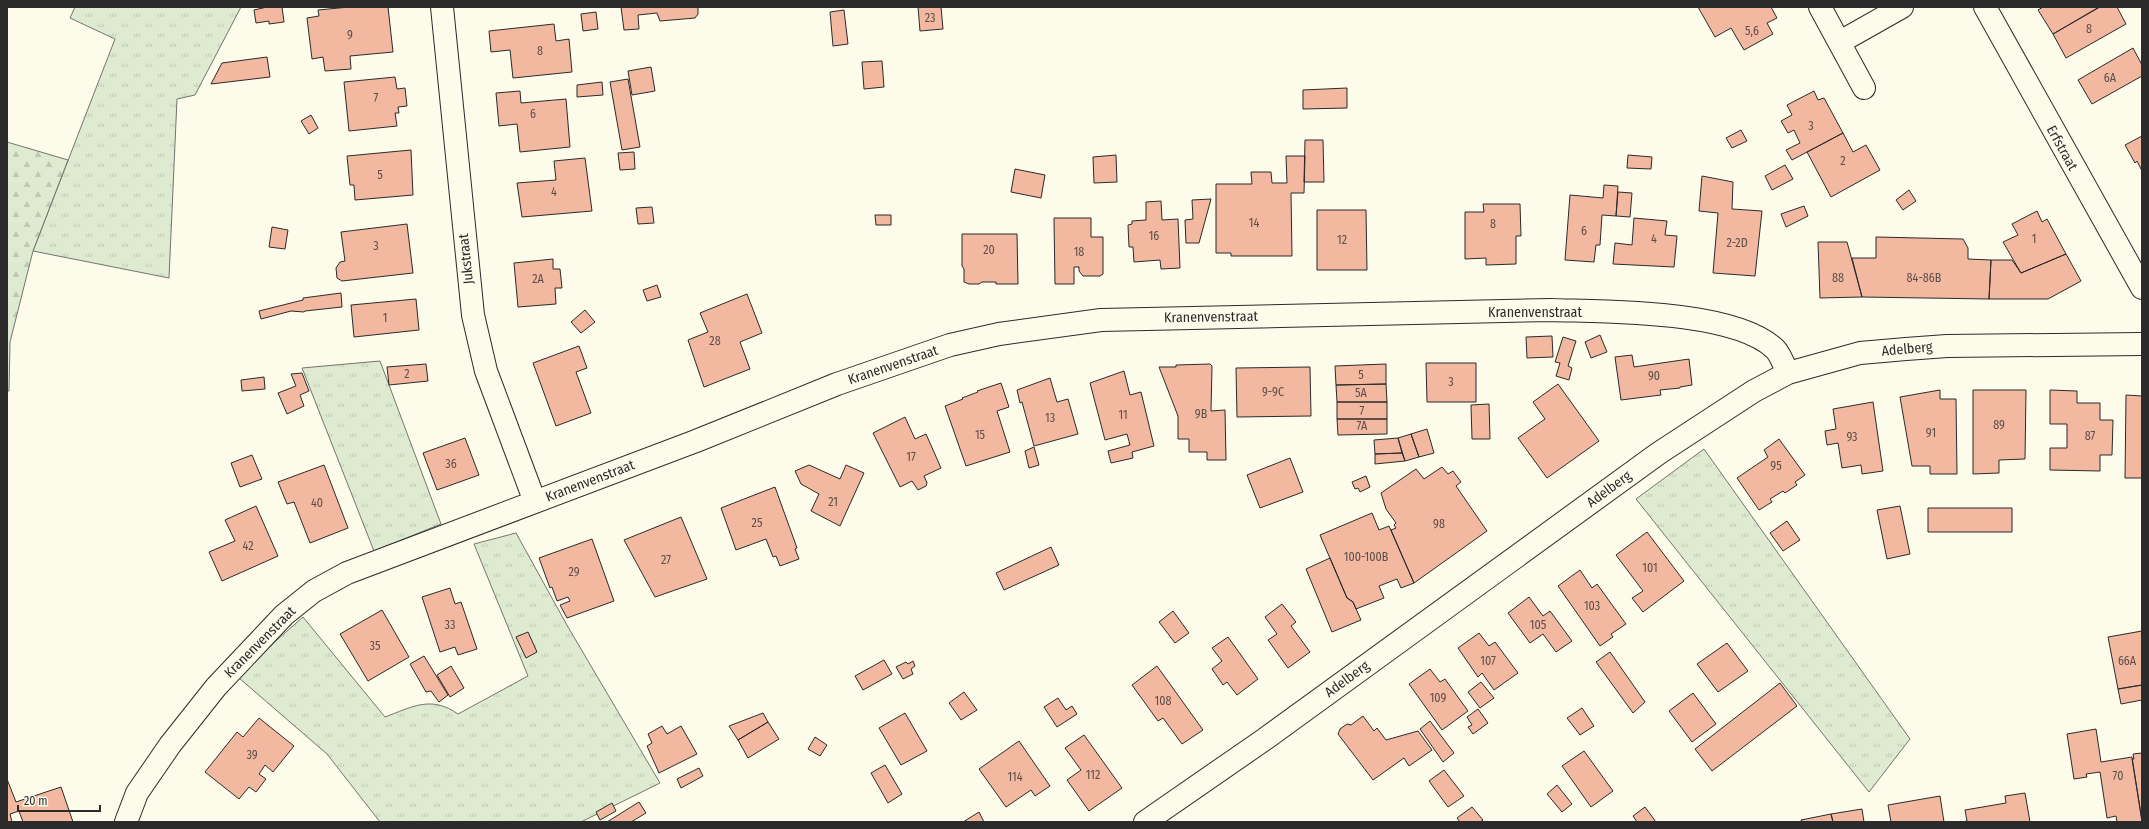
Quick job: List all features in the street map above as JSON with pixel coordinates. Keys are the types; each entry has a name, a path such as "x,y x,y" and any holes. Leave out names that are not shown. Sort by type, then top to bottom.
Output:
{"street":[{"name":"Jukstraat","path":"442,7 473,315 486,371 534,502"},
{"path":"1820,7 1864,88"},
{"path":"1840,42 1902,7"},
{"name":"Erfstraat","path":"1985,7 2142,288"},
{"name":"Kranenvenstraat","path":"126,822 137,792 193,716 232,668 290,610 314,591 347,573 696,441 837,384 950,345 999,334 1101,320 1551,310 1675,315 1744,331 1764,340 1776,350 1788,373"},
{"name":"Adelberg","path":"1145,822 1265,739 1659,453 1754,391 1788,373 1860,353 1906,349 1947,346 2142,344"}],"green space":[{"path":"75,7 241,7 195,95 177,99 169,278 33,251 115,39 70,18"},
{"path":"7,142 68,160 33,251 10,342 9,391 7,391"},
{"path":"380,361 441,524 374,551 302,368"},
{"path":"1704,449 1910,739 1869,792 1636,499"},
{"path":"516,533 568,627 660,783 581,822 380,822 327,754 239,678 261,654 303,617 385,717 413,707 430,704 448,708 458,714 528,676 474,544"}],"building":[{"path":"267,7 282,7 284,22 269,24 269,21 256,23 254,10"},
{"path":"349,7 388,7 393,52 350,56 351,69 325,71 323,57 312,59 307,18 319,16 318,10"},
{"path":"621,7 698,7 698,14 695,18 660,21 657,13 638,15 639,29 624,30"},
{"path":"918,7 941,7 943,29 920,31"},
{"path":"1698,7 1771,7 1777,18 1767,23 1773,34 1744,50 1731,28 1715,37"},
{"path":"2043,7 2099,7 2053,34 2038,10"},
{"path":"2100,7 2117,7 2126,24 2066,58 2053,34"},
{"path":"844,10 848,44 833,46 830,12"},
{"path":"596,12 598,29 583,31 581,14"},
{"path":"554,24 556,41 569,39 572,72 513,78 510,50 491,52 489,31"},
{"path":"2133,48 2142,65 2142,76 2092,104 2078,80"},
{"path":"267,57 270,77 211,84 222,63"},
{"path":"882,61 884,87 864,89 862,62"},
{"path":"651,67 655,91 632,95 628,71"},
{"path":"395,77 397,89 405,88 407,106 398,107 399,113 395,113 397,126 349,131 344,82"},
{"path":"628,79 640,147 622,150 610,82"},
{"path":"602,82 603,95 577,97 577,85"},
{"path":"1347,88 1347,108 1303,109 1303,90"},
{"path":"520,91 521,103 566,99 570,147 520,152 517,124 499,126 496,93"},
{"path":"1814,91 1818,100 1824,98 1843,133 1792,160 1786,150 1800,143 1794,130 1788,133 1781,121 1792,115 1787,105"},
{"path":"311,115 318,128 309,134 301,121"},
{"path":"1741,130 1747,141 1732,148 1726,138"},
{"path":"1843,133 1853,152 1866,145 1880,170 1831,197 1807,152"},
{"path":"2142,136 2142,171 2137,161 2135,163 2125,145"},
{"path":"1305,140 1323,140 1324,182 1304,182"},
{"path":"411,150 413,195 355,200 354,185 350,185 347,156"},
{"path":"634,152 635,169 620,170 618,153"},
{"path":"1116,155 1117,182 1094,183 1093,157"},
{"path":"1628,155 1652,157 1651,169 1627,168"},
{"path":"1286,156 1305,156 1304,193 1291,193 1292,256 1231,256 1231,253 1216,253 1216,184 1252,184 1251,172 1271,172 1272,183 1287,183"},
{"path":"585,158 592,211 522,217 517,183 556,180 554,161"},
{"path":"1785,165 1793,179 1772,190 1765,176"},
{"path":"1015,169 1045,175 1041,198 1011,192"},
{"path":"1702,176 1733,182 1732,209 1762,211 1755,276 1713,273 1718,213 1699,211"},
{"path":"1604,185 1618,186 1616,216 1602,215 1600,245 1596,245 1594,262 1565,260 1570,195 1603,198"},
{"path":"1909,190 1916,201 1903,210 1896,200"},
{"path":"1618,192 1632,193 1630,217 1616,216"},
{"path":"1211,199 1199,243 1186,243 1185,220 1193,219 1192,200"},
{"path":"1161,201 1162,220 1178,219 1180,268 1161,269 1160,260 1134,262 1133,247 1129,247 1128,225 1132,224 1132,221 1146,220 1146,202"},
{"path":"1483,204 1520,204 1521,236 1516,236 1516,264 1486,265 1486,258 1465,259 1465,212 1484,212"},
{"path":"1804,206 1808,216 1786,227 1781,214"},
{"path":"652,207 654,223 638,224 636,208"},
{"path":"1317,210 1366,210 1367,270 1317,270"},
{"path":"2037,211 2042,222 2047,219 2066,254 2021,273 2003,242 2018,235 2012,224"},
{"path":"875,215 891,215 891,225 876,225"},
{"path":"1054,218 1091,218 1091,237 1103,237 1103,274 1100,276 1083,276 1079,271 1079,267 1074,267 1074,284 1055,284"},
{"path":"1634,218 1667,221 1665,235 1677,236 1674,267 1613,264 1615,243 1632,245"},
{"path":"407,224 413,273 342,281 337,278 336,268 340,262 345,261 341,232"},
{"path":"272,227 288,230 285,249 269,247"},
{"path":"962,234 1017,234 1018,284 996,284 996,282 982,282 979,284 969,284 964,282 964,269 962,266"},
{"path":"1876,237 1963,239 1968,248 1968,259 1991,260 1989,299 1862,297 1852,258 1876,258"},
{"path":"1818,242 1847,242 1862,297 1820,298"},
{"path":"2066,254 2081,281 2048,299 1989,299 1991,260 2012,260 2021,273"},
{"path":"553,259 553,269 560,269 562,288 555,288 556,304 518,307 514,263"},
{"path":"657,285 661,297 647,301 643,290"},
{"path":"341,293 342,307 304,312 291,311 261,319 259,311 303,300 303,298"},
{"path":"747,294 762,333 740,342 750,369 704,387 688,340 708,332 700,313"},
{"path":"416,299 419,330 354,337 351,305"},
{"path":"585,310 595,322 581,333 571,322"},
{"path":"1600,335 1607,352 1591,358 1585,342"},
{"path":"1552,336 1553,357 1527,358 1526,337"},
{"path":"1563,337 1576,341 1568,366 1572,368 1569,380 1556,376 1560,363 1555,362"},
{"path":"579,346 587,368 576,372 591,413 556,426 533,363"},
{"path":"1632,355 1634,367 1689,359 1692,385 1660,390 1661,395 1621,400 1615,357"},
{"path":"1426,363 1476,363 1476,402 1427,402"},
{"path":"426,364 428,381 389,385 387,367"},
{"path":"1210,364 1212,366 1211,411 1225,410 1226,460 1207,460 1207,452 1189,452 1189,439 1178,439 1178,416 1159,367"},
{"path":"1386,364 1386,384 1336,385 1335,366"},
{"path":"1310,367 1311,416 1237,417 1236,368"},
{"path":"1124,371 1130,395 1141,392 1154,446 1132,452 1133,458 1111,463 1108,451 1130,445 1127,434 1105,440 1090,383"},
{"path":"302,373 309,391 300,395 304,406 287,414 278,393 296,386 291,374"},
{"path":"264,377 265,389 242,391 241,380"},
{"path":"1050,378 1057,402 1068,399 1078,434 1034,446 1022,402 1020,403 1017,390"},
{"path":"1001,383 1009,407 997,411 1010,452 966,466 945,406 978,392 977,391"},
{"path":"1386,384 1387,402 1337,402 1336,385"},
{"path":"1558,384 1599,441 1547,478 1518,438 1545,419 1533,402"},
{"path":"1940,390 1940,399 1956,399 1957,474 1930,474 1930,466 1912,466 1900,397"},
{"path":"1973,390 2026,390 2025,459 1999,460 1999,473 1973,474"},
{"path":"2050,390 2077,391 2077,403 2100,403 2100,420 2113,420 2112,455 2100,455 2100,471 2050,470 2050,448 2067,448 2067,424 2050,424"},
{"path":"2126,395 2142,396 2142,478 2125,478"},
{"path":"1337,402 1387,402 1387,419 1337,419"},
{"path":"1873,402 1883,471 1862,474 1861,465 1842,468 1838,443 1827,445 1825,431 1836,429 1833,409"},
{"path":"1489,404 1490,439 1472,439 1471,405"},
{"path":"905,417 915,439 926,434 941,468 924,476 927,483 926,486 918,490 912,481 900,487 873,433"},
{"path":"1337,419 1387,419 1387,434 1338,435"},
{"path":"1427,429 1434,453 1419,457 1411,434"},
{"path":"1411,434 1419,457 1405,461 1398,438"},
{"path":"465,438 479,475 437,490 423,453"},
{"path":"1398,438 1402,453 1375,454 1374,440"},
{"path":"1779,439 1805,475 1795,482 1797,485 1785,493 1783,491 1770,499 1772,502 1759,510 1737,478 1768,457 1764,450"},
{"path":"1034,447 1039,465 1029,468 1025,451"},
{"path":"1402,453 1405,461 1375,464 1375,454"},
{"path":"252,455 262,479 240,487 231,463"},
{"path":"1290,458 1303,492 1260,508 1247,475"},
{"path":"324,465 348,528 310,543 294,502 287,504 278,482"},
{"path":"809,465 840,479 846,465 864,473 840,526 811,511 819,494 801,484 795,471"},
{"path":"1442,467 1448,474 1453,471 1461,482 1456,486 1487,531 1414,583 1391,530 1396,528 1394,525 1396,523 1386,509 1381,493 1416,469 1424,479"},
{"path":"1366,476 1370,487 1360,492 1358,488 1355,489 1352,482"},
{"path":"775,487 797,548 795,549 799,559 780,566 776,556 773,557 766,539 736,550 721,508"},
{"path":"256,506 278,556 222,581 209,552 235,541 225,520"},
{"path":"1900,506 1910,554 1887,559 1877,510"},
{"path":"1928,508 2012,508 2012,532 1928,532"},
{"path":"1372,513 1379,530 1389,526 1414,583 1401,588 1397,579 1379,586 1384,598 1356,609 1353,602 1347,598 1320,535"},
{"path":"681,517 707,579 655,597 624,540"},
{"path":"1787,521 1800,540 1783,551 1770,533"},
{"path":"1647,532 1684,581 1643,612 1632,598 1643,591 1616,555"},
{"path":"592,539 614,601 567,618 560,605 570,601 568,597 557,601 552,587 550,588 539,558"},
{"path":"1051,547 1059,565 1004,590 996,573"},
{"path":"1330,558 1347,598 1353,602 1361,620 1332,632 1306,569"},
{"path":"1580,570 1592,588 1597,584 1626,624 1611,634 1613,637 1600,646 1558,586"},
{"path":"450,588 455,604 461,602 477,649 458,655 455,647 440,652 422,597"},
{"path":"1529,597 1543,616 1550,611 1572,641 1556,652 1543,634 1530,643 1508,613"},
{"path":"1282,604 1296,622 1291,626 1310,652 1288,668 1268,640 1277,634 1265,617"},
{"path":"382,610 409,657 368,681 340,634"},
{"path":"1173,611 1189,633 1175,643 1159,622"},
{"path":"2142,631 2142,685 2118,689 2108,637"},
{"path":"528,632 537,652 526,658 516,637"},
{"path":"1479,633 1489,646 1495,642 1518,673 1494,690 1482,673 1478,677 1458,648"},
{"path":"1228,637 1258,679 1237,695 1227,682 1223,685 1212,669 1222,661 1212,648"},
{"path":"1727,643 1748,671 1718,692 1697,664"},
{"path":"1610,652 1645,702 1633,713 1596,662"},
{"path":"424,656 448,695 439,702 431,691 426,692 410,664"},
{"path":"884,660 892,674 863,690 855,676"},
{"path":"913,661 915,666 911,669 913,674 903,679 896,667 906,662 908,664"},
{"path":"451,666 464,688 450,697 437,675"},
{"path":"1157,666 1203,730 1182,744 1163,718 1158,721 1132,685"},
{"path":"1430,669 1440,682 1445,679 1468,711 1442,730 1409,684"},
{"path":"1481,682 1494,698 1480,708 1468,692"},
{"path":"1780,683 1797,706 1712,771 1695,749"},
{"path":"2142,685 2142,700 2121,704 2118,689"},
{"path":"964,692 977,710 961,720 949,703"},
{"path":"1693,693 1716,724 1692,742 1669,711"},
{"path":"1058,698 1066,710 1072,706 1077,714 1057,727 1044,707"},
{"path":"1582,708 1594,726 1580,735 1567,718"},
{"path":"1478,709 1488,723 1473,734 1468,727 1472,725 1467,717"},
{"path":"763,713 768,722 738,740 729,726"},
{"path":"905,713 927,751 901,765 879,728"},
{"path":"1363,716 1374,731 1377,728 1386,740 1418,731 1432,750 1409,766 1404,758 1373,780 1338,734 1340,729 1347,724 1351,725"},
{"path":"259,718 294,746 273,772 265,765 259,774 266,779 256,792 249,787 239,799 205,772 237,732 243,737"},
{"path":"1430,721 1454,753 1443,762 1420,729"},
{"path":"768,722 779,739 748,758 738,740"},
{"path":"662,726 667,734 681,726 697,754 659,773 647,746 652,743 648,734"},
{"path":"2096,729 2101,762 2132,757 2142,822 2117,822 2116,816 2107,818 2100,772 2086,774 2087,777 2074,779 2067,734"},
{"path":"1084,735 1122,788 1089,811 1067,780 1081,770 1065,748"},
{"path":"815,737 827,745 820,756 808,749"},
{"path":"1019,741 1050,786 1035,796 1031,790 1006,807 979,769"},
{"path":"1584,751 1613,791 1591,807 1562,766"},
{"path":"2142,753 2142,820 2132,759 2134,759 2133,754"},
{"path":"885,765 902,794 888,803 871,773"},
{"path":"699,768 703,776 681,788 677,779"},
{"path":"1444,770 1464,796 1448,807 1429,781"},
{"path":"7,779 16,802 61,787 73,822 23,822 19,811 10,814 12,822 7,822"},
{"path":"1557,785 1572,804 1562,812 1547,794"},
{"path":"2025,793 2030,822 1962,822 1967,821 1965,810 2006,803 2005,796"},
{"path":"1940,796 1944,822 1891,822 1888,805"},
{"path":"639,802 646,813 631,822 607,822"},
{"path":"612,803 616,811 600,820 596,812"},
{"path":"1472,807 1483,820 1480,822 1460,822 1457,818"},
{"path":"1645,807 1656,822 1637,822 1633,816"},
{"path":"1862,809 1864,822 1833,822 1831,814"},
{"path":"979,812 984,822 963,822"},
{"path":"1831,814 1833,822 1802,822 1801,820"}]}
